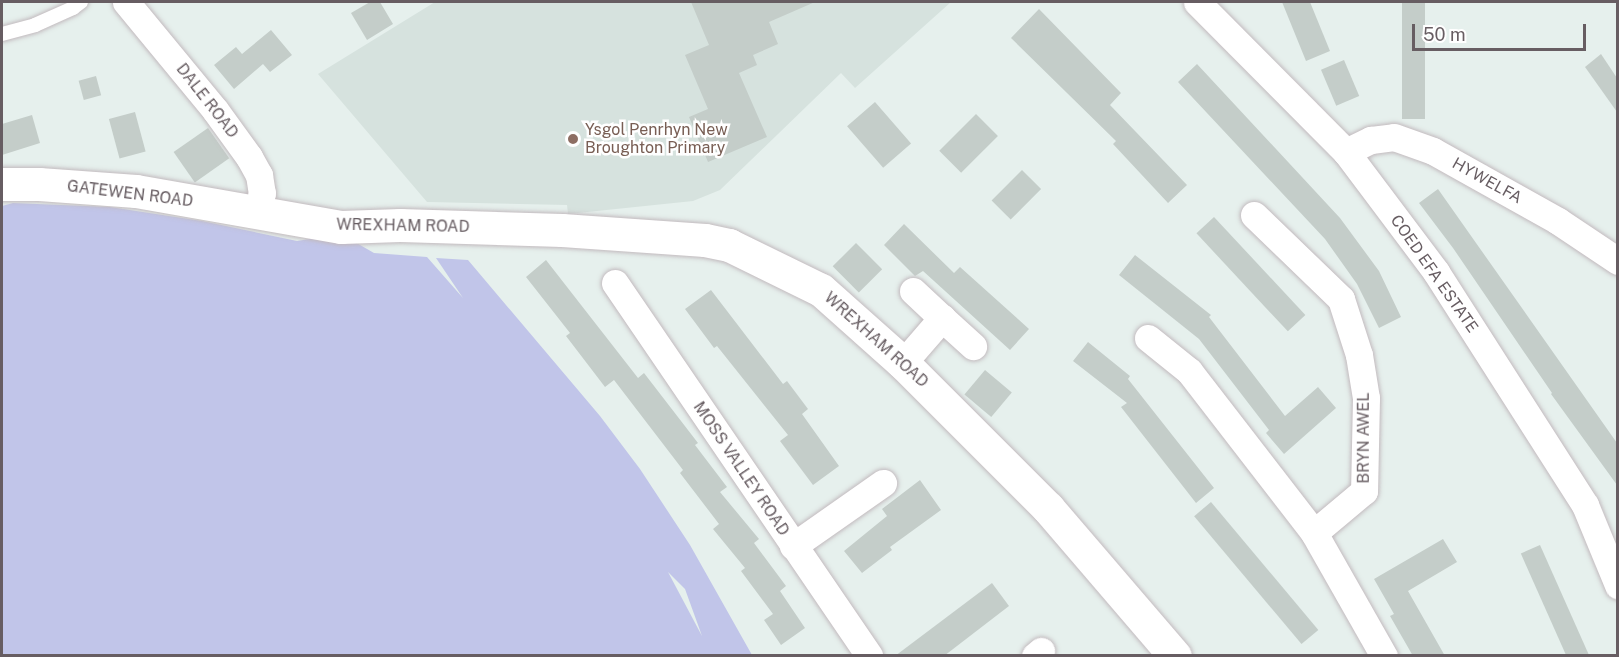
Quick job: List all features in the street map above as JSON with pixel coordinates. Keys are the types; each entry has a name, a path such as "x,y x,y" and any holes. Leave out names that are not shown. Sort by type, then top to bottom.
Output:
{"main road":[{"name":"GATEWEN ROAD","path":"2,184 39,183 136,191 257,212"},
{"name":"WREXHAM ROAD","path":"257,212 341,227 400,225 562,230 705,240 729,245 822,290 903,363 1048,508 1175,656"}],"street":[{"name":"DALE ROAD","path":"126,2 215,110 249,157 259,175 262,193 257,212"},
{"name":"COED EFA ESTATE","path":"1197,2 1346,152 1436,272 1586,505 1617,585"},
{"name":"HYWELFA","path":"1346,152 1371,140 1394,137 1433,151 1558,221 1617,261"},
{"name":"BRYN AWEL","path":"1254,215 1341,298 1359,355 1366,398 1364,492 1314,533"},
{"name":"MOSS VALLEY ROAD","path":"615,282 869,656"},
{"path":"913,291 973,346"},
{"path":"903,363 942,318"},
{"path":"1148,338 1189,372 1314,533 1384,656"},
{"path":"793,546 883,483"}],"lane":[{"path":"2,34 35,25 81,2"}],"shaded area":[{"name":"Ysgol Penrhyn New Broughton Primary","path":"435,2 951,2 855,88 841,73 720,190 693,201 568,214 567,205 427,202 318,74"},
{"path":"13,203 110,207 202,221 297,241 341,234 374,253 427,257 463,298 436,258 468,260 600,416 640,469 690,545 752,655 2,656 2,206","holes":["668,572 685,589 702,636"]}],"building":[{"path":"370,2 380,2 393,24 367,40 351,13"},
{"path":"691,2 815,2 769,22 778,44 753,55 757,65 739,73 767,137 708,162 689,117 708,109 685,55 709,45"},
{"path":"1282,2 1310,2 1330,51 1306,61"},
{"path":"1402,2 1425,2 1425,119 1402,119"},
{"path":"1039,9 1121,93 1110,105 1187,185 1168,203 1113,144 1116,141 1011,38"},
{"path":"271,30 292,55 270,72 263,64 234,89 214,65 236,47 242,54"},
{"path":"1601,54 1617,78 1617,112 1585,67"},
{"path":"1344,60 1359,96 1336,106 1321,70"},
{"path":"1197,64 1340,218 1379,271 1401,317 1379,328 1357,284 1325,239 1178,82"},
{"path":"96,76 101,95 84,100 79,81"},
{"path":"875,102 911,144 883,168 847,126"},
{"path":"135,112 146,152 120,159 109,119"},
{"path":"976,114 998,136 961,173 939,151"},
{"path":"32,115 40,143 2,155 2,124"},
{"path":"208,128 229,158 195,182 174,152"},
{"path":"1022,170 1041,189 1011,219 992,200"},
{"path":"1438,189 1617,443 1617,485 1551,394 1453,248 1419,203"},
{"path":"1214,217 1305,315 1288,331 1196,233"},
{"path":"904,224 954,273 960,267 1029,329 1010,350 923,271 915,276 884,245"},
{"path":"856,243 882,269 859,292 833,266"},
{"path":"1135,255 1211,315 1209,317 1285,416 1318,387 1336,408 1284,454 1266,433 1269,430 1199,339 1119,275"},
{"path":"546,260 638,378 644,373 698,443 695,445 727,487 720,492 759,539 754,543 786,586 780,591 805,628 781,645 764,620 773,614 741,571 745,568 713,529 719,524 680,473 683,470 614,380 605,387 566,336 570,333 526,277"},
{"path":"711,290 783,384 787,381 808,409 802,414 839,466 813,485 780,441 788,435 717,346 714,348 685,309"},
{"path":"1088,342 1130,376 1128,379 1214,488 1196,503 1121,407 1127,403 1073,361"},
{"path":"985,370 1012,392 991,417 964,395"},
{"path":"920,480 941,510 890,547 892,550 862,573 844,551 887,516 882,509"},
{"path":"1211,502 1318,630 1301,644 1194,516"},
{"path":"1443,539 1457,562 1408,591 1445,656 1413,656 1390,616 1394,614 1374,579"},
{"path":"1540,545 1589,656 1566,656 1521,554"},
{"path":"992,583 1009,606 944,656 895,656"}],"place":[{"name":"Ysgol Penrhyn New Broughton Primary","path":"573,139"}]}
